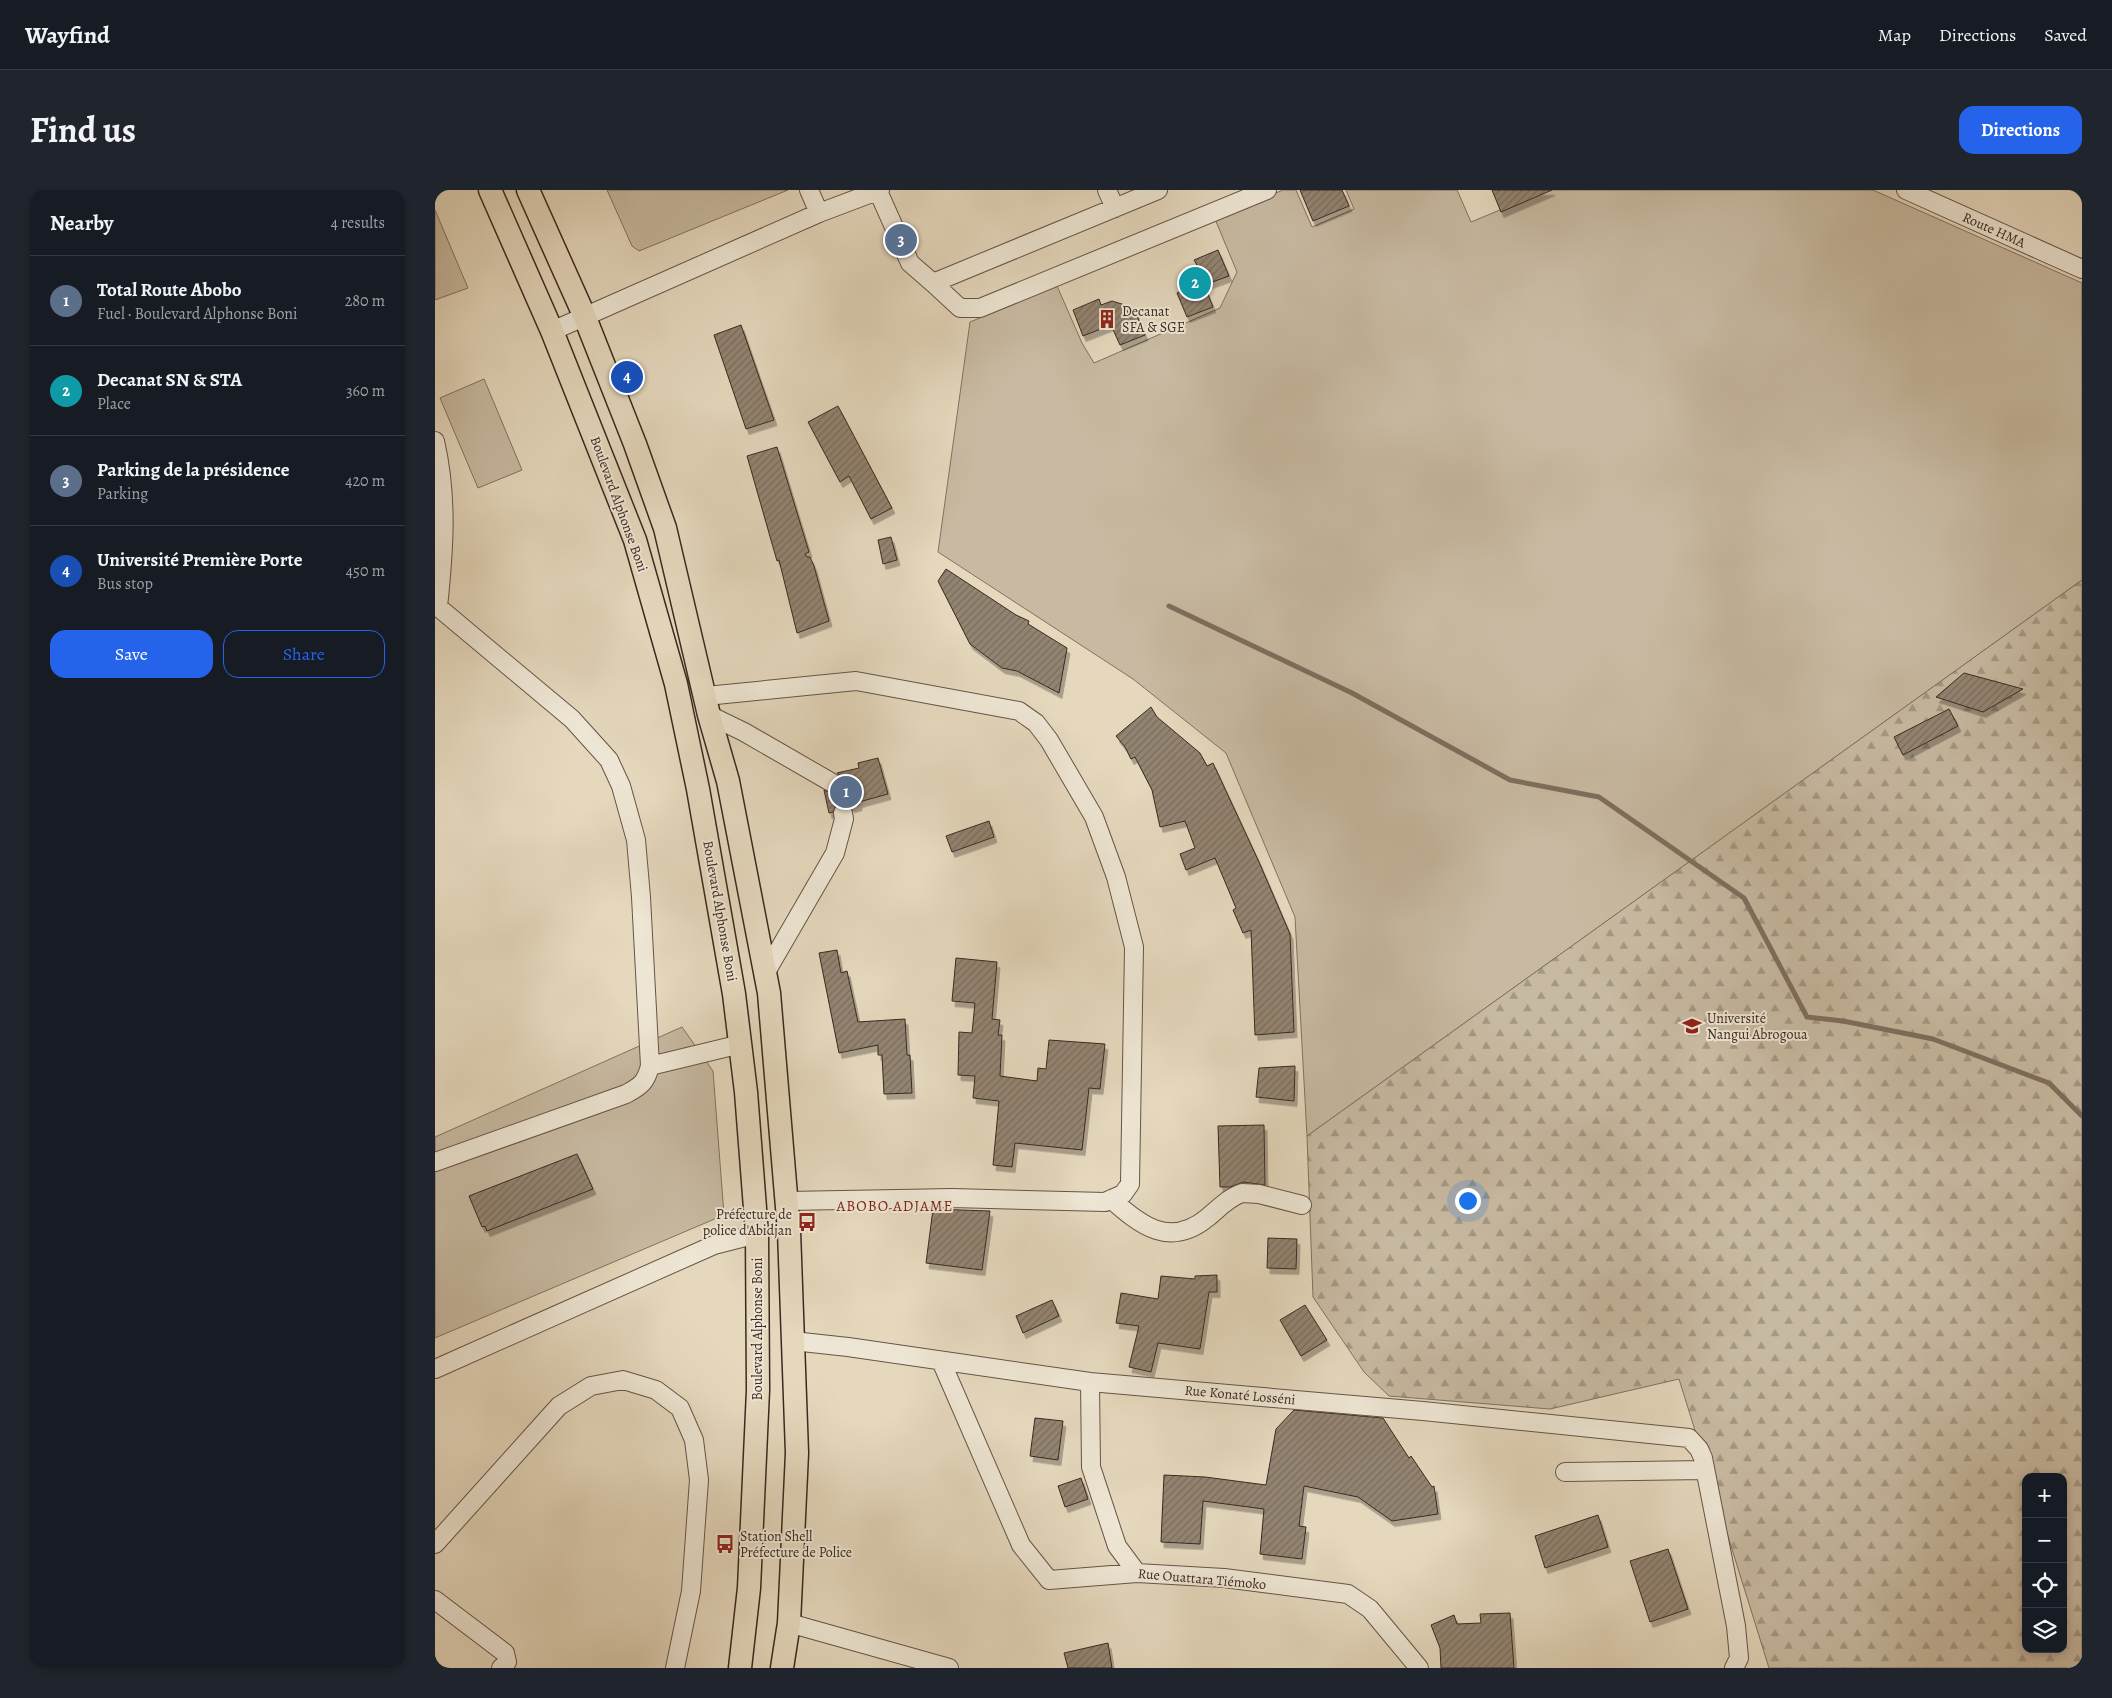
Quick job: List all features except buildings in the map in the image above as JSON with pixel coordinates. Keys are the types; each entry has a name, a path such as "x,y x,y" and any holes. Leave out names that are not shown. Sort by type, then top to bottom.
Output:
{"main road":[{"name":"Boulevard Alphonse Boni","path":"490,190 552,331 635,540 671,665 698,789 734,994 747,1092 757,1234 758,1390 749,1588 740,1668"},
{"path":"528,190 584,315 635,444 665,528 728,781 766,972 787,1201 797,1453 789,1623 782,1668"}],"street":[{"path":"809,190 819,213"},
{"path":"552,331 584,315 719,259 819,213 879,190 910,263 960,308 980,308 1267,190"},
{"path":"1107,190 1115,208"},
{"path":"933,283 1158,190"},
{"name":"Route HMA","path":"1912,191 2082,269"},
{"path":"435,441 444,489 444,549 436,607 572,719 609,760 621,786 636,840 650,1066 647,1079 636,1089 626,1094 435,1162"},
{"path":"708,705 856,681 1019,711 1036,723 1049,740 1094,817 1116,877 1134,947 1130,1184 1123,1194 1105,1202 952,1198 787,1201"},
{"path":"708,705 744,732 836,786"},
{"path":"766,972 835,853 844,819 843,813"},
{"path":"650,1066 741,1044"},
{"path":"1111,1199 1130,1216 1152,1229 1169,1234 1187,1230 1242,1193 1249,1192 1302,1205"},
{"path":"435,1369 714,1245 757,1234"},
{"name":"Rue Konaté Losséni","path":"793,1341 1090,1382 1423,1411 1689,1438 1699,1449 1705,1470"},
{"name":"Rue Ouattara Tiémoko","path":"941,1361 1021,1545 1049,1580 1137,1573 1224,1578 1348,1594 1370,1609 1419,1668"},
{"path":"435,1544 559,1406 591,1386 623,1380 656,1390 680,1408 694,1440 699,1480 691,1591 675,1668"},
{"path":"1090,1382 1091,1467 1117,1546 1137,1573"},
{"path":"1565,1472 1705,1470 1736,1626 1739,1658 1734,1668"},
{"path":"435,1600 505,1653 507,1662 501,1668"},
{"path":"789,1623 949,1668"}],"green space":[{"path":"607,190 788,190 639,251 632,246"},
{"path":"1283,190 1296,190 1312,227 1354,209 1346,190 1457,190 1471,222 1548,190 1873,190 2082,283 2082,580 1307,1136 1295,917 1226,753 1133,679 938,552 970,322 1057,286 1082,343 1094,363 1220,308 1237,272 1215,219"},
{"path":"435,210 468,288 435,300"},
{"path":"484,379 522,470 478,488 440,398"},
{"path":"2082,580 2082,1668 1769,1668 1679,1379 1550,1409 1389,1396 1364,1372 1313,1297 1307,1136"},
{"path":"682,1027 713,1071 724,1215 435,1338 435,1137"}],"waterway":[{"path":"1169,606 1352,693 1510,780 1599,797 1744,898 1807,1017 1843,1021 1933,1039 2049,1083 2082,1116"}],"tunnel":[{"path":"836,785 843,813"}],"place":[{"name":"Parking de la présidence","path":"901,240"},
{"name":"Decanat SN & STA","path":"1195,283"},
{"name":"Decanat SFA & SGE","path":"1107,319"},
{"name":"Université Première Porte","path":"627,377"},
{"name":"Total Route Abobo","path":"846,792"},
{"name":"Université Nangui Abrogoua","path":"1692,1026"},
{"name":"Préfecture de police d'Abidjan","path":"807,1222"},
{"name":"Station Shell Préfecture de Police","path":"725,1544"}],"district":[{"name":"ABOBO ADJAME","path":"895,1206"}]}
